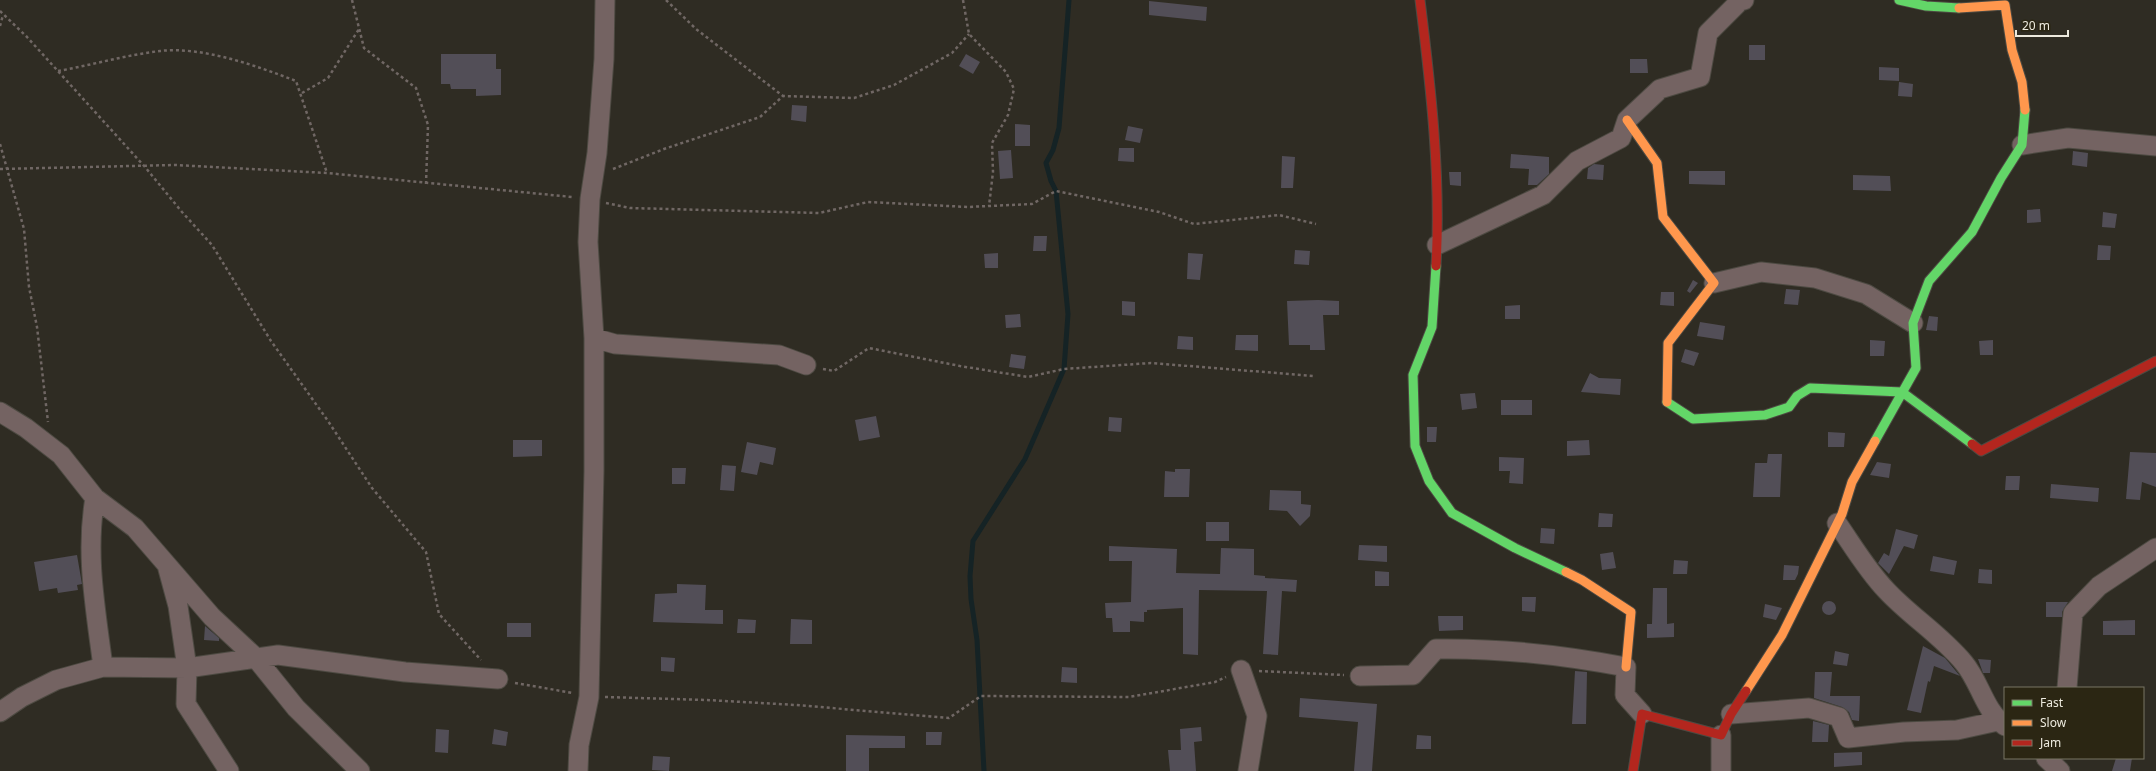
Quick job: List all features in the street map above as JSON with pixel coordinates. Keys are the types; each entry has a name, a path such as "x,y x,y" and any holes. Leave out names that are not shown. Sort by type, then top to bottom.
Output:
{"street":[{"path":"578,771 579,745 589,697 594,471 594,338 588,242 590,199 598,153 604,59 605,0"},
{"path":"1420,0 1427,54 1438,176 1437,245 1432,327 1413,375 1415,446 1429,481 1452,513 1515,548 1582,580 1631,612 1625,695 1642,714 1721,735"},
{"path":"1437,245 1543,195 1577,161 1621,138 1627,120 1660,89 1700,77 1708,33 1740,1 1744,0"},
{"path":"1721,771 1721,735 1731,714 1782,635 1838,523 1852,482 1916,368 1913,323 1929,282 1972,232 2001,178 2022,145 2025,112 2022,82 2012,50 2006,3 1968,10 1924,7 1899,0"},
{"path":"1627,120 1657,163 1663,217 1714,283"},
{"path":"2022,145 2068,138 2156,146"},
{"path":"1913,323 1866,294 1815,278 1761,272 1714,283 1668,343 1667,403 1693,419 1765,415 1789,407 1797,396 1810,388 1902,392 1981,451 2156,361"},
{"path":"594,338 622,345 779,355 806,365"},
{"path":"0,412 26,428 62,455 95,498 135,528 212,617 255,657 296,708 360,771"},
{"path":"95,498 91,522 90,565 103,667"},
{"path":"1731,714 1809,708 1839,716 1848,738 1904,732 1957,730 2002,724 1978,690 1970,671 1948,644 1885,590 1838,523"},
{"path":"2067,687 2073,614 2099,586 2156,548"},
{"path":"167,565 178,606 187,668 186,704 229,771"},
{"path":"1360,676 1413,675 1436,649 1482,648 1572,657 1626,667"},
{"path":"0,712 22,697 56,680 103,667 187,668 255,657 278,656 405,672 498,679"},
{"path":"1241,670 1258,716 1248,771"},
{"path":"1634,771 1642,714"},
{"path":"2048,759 2061,766"}],"path":[{"path":"352,0 364,48 416,88 428,125 426,184"},
{"path":"666,0 696,29 783,96 854,98 894,85 952,53 969,34"},
{"path":"963,0 969,34 1006,72 1014,89 1008,115 992,143 993,172 989,206"},
{"path":"0,11 27,37 145,167 182,212 212,245 271,341 328,421 372,488 426,552 439,614 498,679 589,697 715,700 950,718 981,696 1129,697 1215,682 1241,670 1360,676"},
{"path":"0,26 3,15"},
{"path":"302,93 328,78 359,29"},
{"path":"58,72 161,51 197,53 246,62 296,81 302,93 328,173"},
{"path":"594,176 664,149 760,117 783,96"},
{"path":"0,144 24,229 29,287 37,327 48,427"},
{"path":"0,170 175,165 328,173 426,184 513,190 590,199 630,208 811,213 819,213 868,202 968,207 1032,204 1056,191 1159,212 1194,224 1279,215 1316,224"},
{"path":"806,365 834,371 868,348 960,366 1028,377 1064,369 1151,363 1314,376"}],"building":[{"path":"1149,1 1207,7 1206,21 1149,15"},
{"path":"1749,45 1765,45 1765,60 1749,60"},
{"path":"441,54 496,54 496,69 501,69 501,95 476,96 476,89 451,89 450,84 441,84"},
{"path":"966,54 980,62 973,74 959,66"},
{"path":"1630,59 1647,59 1648,73 1630,73"},
{"path":"1879,67 1899,68 1899,81 1879,80"},
{"path":"1899,82 1913,84 1912,97 1898,96"},
{"path":"792,105 807,106 806,122 791,120"},
{"path":"1015,124 1030,125 1030,146 1015,146"},
{"path":"1128,126 1143,129 1140,143 1125,140"},
{"path":"1119,148 1134,148 1134,162 1118,161"},
{"path":"1011,150 1013,178 1000,179 998,151"},
{"path":"2073,151 2088,153 2087,167 2072,165"},
{"path":"1511,154 1549,157 1549,174 1537,185 1528,185 1529,169 1510,168"},
{"path":"1282,156 1295,157 1293,188 1281,188"},
{"path":"1594,164 1604,165 1603,180 1587,179 1588,168"},
{"path":"1689,171 1725,171 1725,185 1689,184"},
{"path":"1449,172 1461,172 1461,186 1450,185"},
{"path":"1853,175 1890,176 1891,191 1853,190"},
{"path":"2040,209 2041,222 2027,223 2027,210"},
{"path":"2103,212 2117,214 2115,228 2102,227"},
{"path":"1034,236 1047,236 1046,251 1033,251"},
{"path":"2098,245 2111,246 2110,260 2097,260"},
{"path":"1295,250 1310,251 1309,265 1294,264"},
{"path":"998,253 998,268 985,268 984,254"},
{"path":"1188,253 1203,254 1200,280 1187,279"},
{"path":"1693,280 1698,283 1690,293 1687,291"},
{"path":"1786,289 1800,290 1798,305 1784,304"},
{"path":"1661,292 1674,292 1674,306 1660,305"},
{"path":"1122,301 1135,302 1135,316 1122,315"},
{"path":"1287,301 1339,301 1339,315 1323,315 1325,350 1310,350 1310,345 1289,345"},
{"path":"1520,305 1520,319 1505,319 1505,306"},
{"path":"1020,314 1021,327 1006,328 1005,315"},
{"path":"1929,316 1938,317 1937,331 1926,330"},
{"path":"1700,322 1725,326 1723,340 1697,336"},
{"path":"1236,335 1258,335 1258,351 1235,350"},
{"path":"1178,336 1193,337 1193,350 1177,349"},
{"path":"1870,340 1885,341 1884,356 1870,356"},
{"path":"1993,340 1993,355 1980,355 1979,341"},
{"path":"1685,349 1699,353 1694,366 1681,362"},
{"path":"1011,354 1026,356 1024,369 1009,367"},
{"path":"1590,373 1599,378 1621,379 1620,395 1581,392"},
{"path":"1475,393 1477,408 1462,410 1460,394"},
{"path":"1501,400 1532,400 1532,415 1501,415"},
{"path":"876,416 880,437 859,441 855,420"},
{"path":"1109,417 1122,418 1121,432 1108,431"},
{"path":"1427,427 1437,427 1436,442 1427,442"},
{"path":"1828,432 1845,433 1844,447 1828,447"},
{"path":"513,440 542,440 542,456 513,457"},
{"path":"1589,440 1590,455 1567,456 1567,441"},
{"path":"747,442 776,448 773,465 760,462 757,475 741,472"},
{"path":"2130,452 2156,453 2156,487 2142,482 2140,500 2126,499"},
{"path":"1768,454 1782,454 1780,497 1753,497 1755,463 1767,463"},
{"path":"1499,457 1524,458 1523,484 1509,483 1510,471 1499,471"},
{"path":"1877,462 1891,464 1889,478 1870,475"},
{"path":"722,465 736,466 734,491 720,490"},
{"path":"672,468 686,468 685,484 672,484"},
{"path":"1175,469 1190,469 1189,497 1164,497 1165,471 1175,472"},
{"path":"2006,476 2020,476 2019,490 2005,490"},
{"path":"2051,484 2099,488 2098,502 2050,498"},
{"path":"1270,490 1301,491 1301,504 1311,505 1310,516 1300,526 1287,511 1269,510"},
{"path":"1599,513 1613,514 1612,527 1598,527"},
{"path":"1206,522 1229,522 1229,541 1206,541"},
{"path":"1541,528 1555,529 1554,544 1540,543"},
{"path":"1896,529 1918,535 1914,549 1904,546 1889,574 1878,563 1884,553 1889,556"},
{"path":"1359,545 1387,546 1387,562 1358,560"},
{"path":"1109,546 1177,549 1176,573 1220,574 1221,548 1254,549 1254,575 1265,576 1265,578 1297,580 1296,592 1282,591 1278,655 1263,654 1267,591 1199,590 1198,655 1183,654 1183,608 1147,610 1147,612 1144,612 1144,622 1130,621 1130,632 1113,632 1112,618 1106,618 1105,603 1131,602 1132,561 1109,561"},
{"path":"1613,552 1616,568 1602,570 1600,554"},
{"path":"77,555 82,584 77,585 78,590 58,593 57,588 39,591 34,562"},
{"path":"1933,556 1957,561 1954,575 1930,571"},
{"path":"1674,560 1688,561 1687,574 1673,574"},
{"path":"1784,565 1799,566 1798,574 1795,580 1783,580"},
{"path":"1979,569 1992,570 1992,584 1978,583"},
{"path":"1375,571 1389,572 1389,586 1375,586"},
{"path":"677,584 706,585 705,610 723,610 723,624 653,622 655,594 677,593"},
{"path":"1653,588 1667,588 1667,624 1674,623 1674,637 1647,638 1647,624 1652,624"},
{"path":"1522,597 1536,597 1535,612 1522,611"},
{"path":"1826,601 1832,601 1836,605 1836,611 1832,615 1826,615 1822,611 1822,605"},
{"path":"2046,602 2068,602 2062,612 2062,617 2046,617"},
{"path":"1765,604 1782,608 1776,620 1763,617"},
{"path":"1438,616 1463,616 1463,630 1439,631"},
{"path":"738,619 756,620 755,633 737,633"},
{"path":"791,619 812,620 812,644 790,644"},
{"path":"2135,620 2135,635 2103,635 2103,621"},
{"path":"507,623 531,623 531,637 507,637"},
{"path":"205,626 219,638 219,641 204,640"},
{"path":"1923,646 1945,658 1960,676 1934,666 1930,682 1928,681 1921,713 1907,710"},
{"path":"1835,651 1849,654 1847,666 1833,664"},
{"path":"661,657 675,658 674,672 661,671"},
{"path":"1978,659 1991,660 1990,673 1983,673"},
{"path":"1062,667 1077,668 1077,683 1061,682"},
{"path":"1575,671 1587,672 1586,724 1572,724"},
{"path":"1815,672 1832,672 1830,696 1860,696 1859,721 1852,720 1849,712 1842,707 1814,698"},
{"path":"1300,698 1377,704 1372,771 1354,771 1358,722 1299,717"},
{"path":"1813,721 1829,725 1828,742 1812,742"},
{"path":"1201,727 1202,741 1194,742 1196,771 1170,771 1168,750 1181,750 1180,729"},
{"path":"436,729 449,730 448,753 435,752"},
{"path":"494,729 508,732 506,746 492,744"},
{"path":"926,732 942,732 941,745 926,745"},
{"path":"846,735 905,736 905,748 869,748 869,771 846,771"},
{"path":"1417,735 1431,736 1431,749 1416,749"},
{"path":"1862,752 1862,765 1834,767 1834,753"},
{"path":"653,756 670,757 669,771 652,770"},
{"path":"2116,759 2132,759 2130,771 2112,771"}],"waterway":[{"path":"984,771 977,640 971,599 970,576 973,541 1025,459 1064,369 1068,314 1056,191 1051,181 1046,163 1053,150 1059,128 1069,0"}],"traffic: fast":[{"path":"1899,0 1926,6 1959,8"},
{"path":"1875,441 1916,368 1913,323 1929,281 1972,232 2001,178 2022,145 2025,110"},
{"path":"1436,266 1432,327 1413,375 1415,446 1429,481 1452,513 1515,548 1566,572"},
{"path":"1667,402 1693,419 1765,415 1789,407 1797,396 1810,388 1902,392 1972,444"}],"traffic: slow":[{"path":"1959,8 2005,5 2012,50 2022,82 2025,110"},
{"path":"1627,120 1657,163 1663,217 1714,283 1668,343 1667,402"},
{"path":"1746,691 1782,635 1842,514 1852,482 1875,441"},
{"path":"1566,572 1582,580 1631,612 1626,667"}],"traffic: jam":[{"path":"1420,0 1428,66 1436,166 1436,266"},
{"path":"1972,444 1981,451 2156,361"},
{"path":"1633,771 1642,714 1721,735 1731,714 1746,691"}]}
